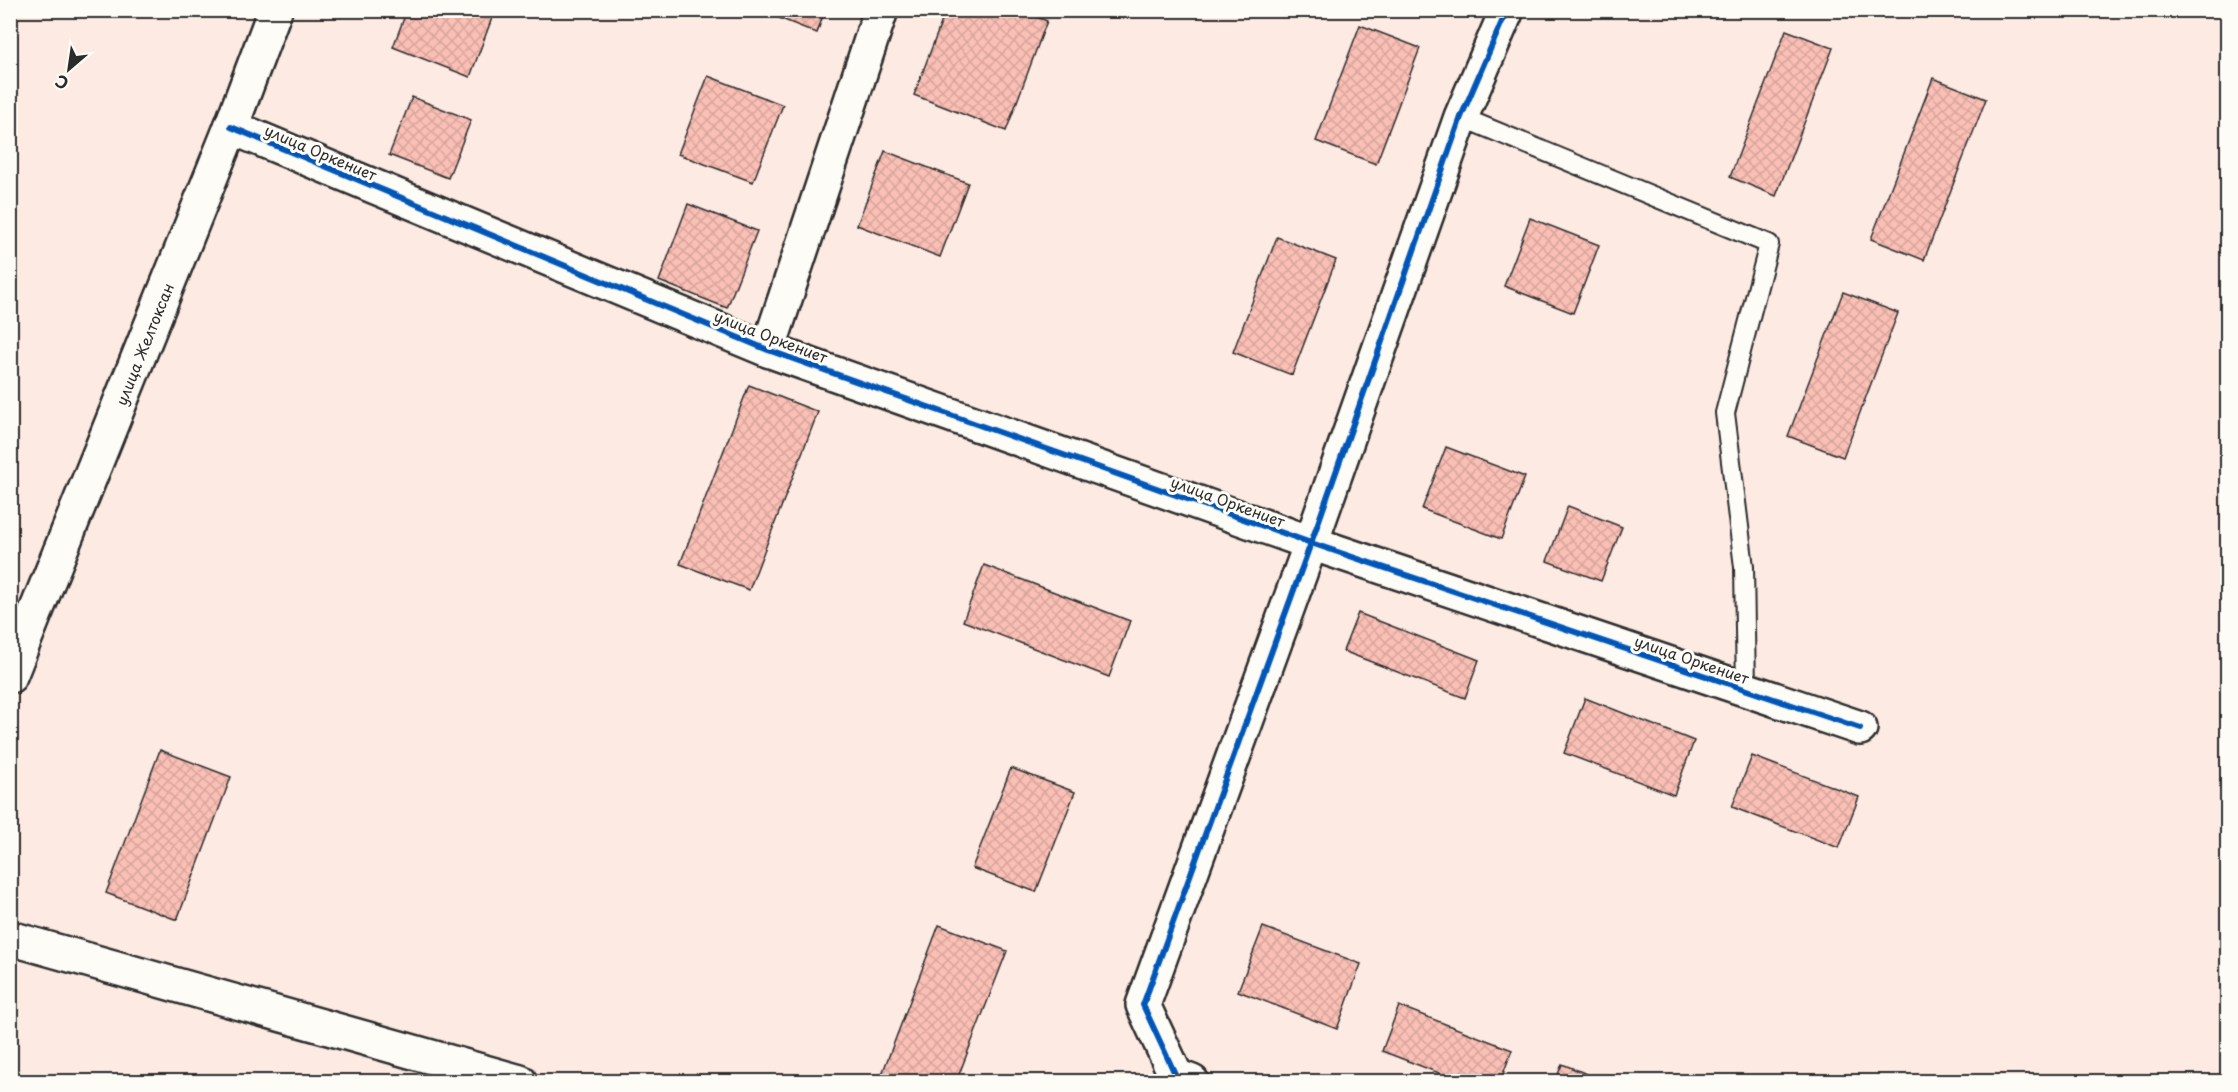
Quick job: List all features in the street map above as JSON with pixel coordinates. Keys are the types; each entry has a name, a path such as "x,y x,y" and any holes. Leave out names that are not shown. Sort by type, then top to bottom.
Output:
{"street":[{"name":"улица Желтоксан","path":"10,676 231,127 275,10"},
{"name":"улица Оркениет","path":"768,350 881,10"},
{"path":"1192,1082 1176,1076 1143,1005 1311,543 1461,117 1507,10"},
{"name":"улица Оркениет","path":"231,127 768,350 1311,543 1860,728"},
{"path":"10,938 520,1082"}],"lane":[{"path":"1461,117 1769,244 1725,413 1744,567 1746,690"}],"building":[{"path":"407,10 495,10 470,77 393,47"},
{"path":"759,10 825,10 817,33"},
{"path":"946,10 1020,10 1047,21 1006,131 914,95"},
{"path":"1360,25 1420,48 1376,164 1316,141"},
{"path":"1786,30 1833,48 1776,196 1730,177"},
{"path":"708,76 783,105 753,182 678,154"},
{"path":"1933,78 1986,99 1924,260 1871,239"},
{"path":"412,97 471,120 448,178 389,155"},
{"path":"885,151 968,183 940,257 857,225"},
{"path":"688,204 757,231 727,308 659,281"},
{"path":"1530,218 1599,245 1573,313 1504,286"},
{"path":"1277,237 1336,260 1292,375 1233,352"},
{"path":"1843,292 1898,313 1843,457 1788,436"},
{"path":"749,385 818,412 749,590 680,564"},
{"path":"1446,447 1525,477 1501,539 1422,509"},
{"path":"1568,506 1622,527 1601,581 1547,561"},
{"path":"984,565 1130,621 1109,677 963,621"},
{"path":"1358,613 1479,660 1465,698 1343,651"},
{"path":"1585,698 1694,741 1674,795 1564,753"},
{"path":"160,750 231,777 177,920 106,893"},
{"path":"1752,756 1859,797 1839,848 1732,807"},
{"path":"1011,768 1075,792 1036,892 972,868"},
{"path":"939,925 1007,951 956,1082 879,1082"},
{"path":"1263,927 1361,964 1337,1029 1238,991"},
{"path":"1399,1006 1512,1050 1500,1082 1462,1082 1382,1051"},
{"path":"1562,1064 1607,1082 1555,1082"}],"cycle path":[{"path":"1192,1082 1176,1076 1143,1005 1311,543 1461,117 1507,10"},
{"path":"231,127 768,350 1311,543 1860,728"}]}
